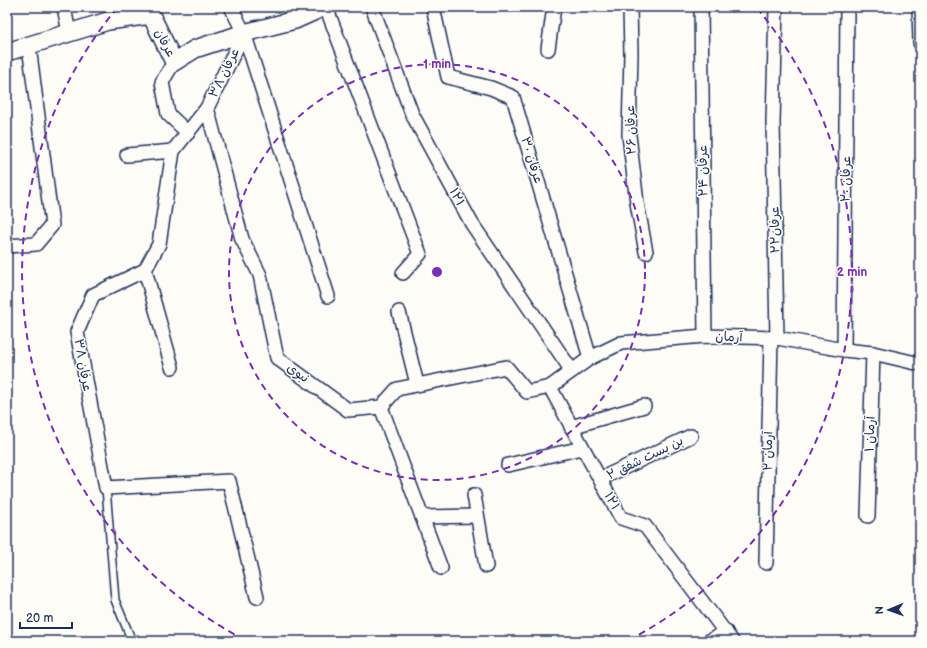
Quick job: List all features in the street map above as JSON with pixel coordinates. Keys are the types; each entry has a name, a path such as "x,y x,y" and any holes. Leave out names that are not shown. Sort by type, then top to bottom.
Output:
{"street":[{"path":"64,7 69,33"},
{"path":"231,7 244,33 328,296"},
{"path":"325,7 420,254 403,273"},
{"name":"عرفان","path":"7,51 29,46 108,21 151,15 174,62 195,49 244,33 295,20 325,7"},
{"name":"۱۲۱","path":"372,7 412,114 472,224 572,371"},
{"name":"عرفان ۳۰","path":"433,7 448,77 491,88 513,97 590,358"},
{"path":"548,49 554,7"},
{"name":"عرفان ۲۶","path":"630,7 632,54 629,135 637,203 646,252"},
{"name":"عرفان ۲۴","path":"701,7 705,336"},
{"name":"عرفان۲۲","path":"774,338 773,122 776,7"},
{"name":"عرفان ۲۰","path":"844,350 847,7"},
{"path":"919,7 920,43"},
{"name":"عرفان ۳۸","path":"173,151 207,108 244,33"},
{"path":"7,246 36,244 52,225 29,46"},
{"path":"174,62 162,82 168,114 188,133"},
{"name":"نبوی","path":"207,108 242,239 260,275 277,358 348,410 381,407"},
{"path":"126,155 173,151 159,244 145,270 172,367"},
{"name":"عرفان ۳۸","path":"106,488 77,332 93,295 145,270"},
{"path":"399,312 417,384"},
{"name":"آرمان","path":"550,387 590,358 620,342 705,336 774,338 844,350 873,353 920,364"},
{"name":"آرمان ۲","path":"766,563 774,338"},
{"name":"آرمان ۱","path":"868,516 873,353"},
{"path":"441,568 381,407 397,389 506,367 527,392 550,387"},
{"name":"۱۲۱","path":"550,387 621,518 645,526 729,637"},
{"path":"571,427 644,406"},
{"name":"بن بست شفق ۲","path":"600,479 691,436"},
{"path":"508,465 582,448"},
{"path":"106,488 229,481 257,597"},
{"path":"474,495 486,566"},
{"path":"422,517 477,516"},
{"path":"709,641 729,637"}],"lane":[{"path":"106,488 115,600 132,641"}]}
